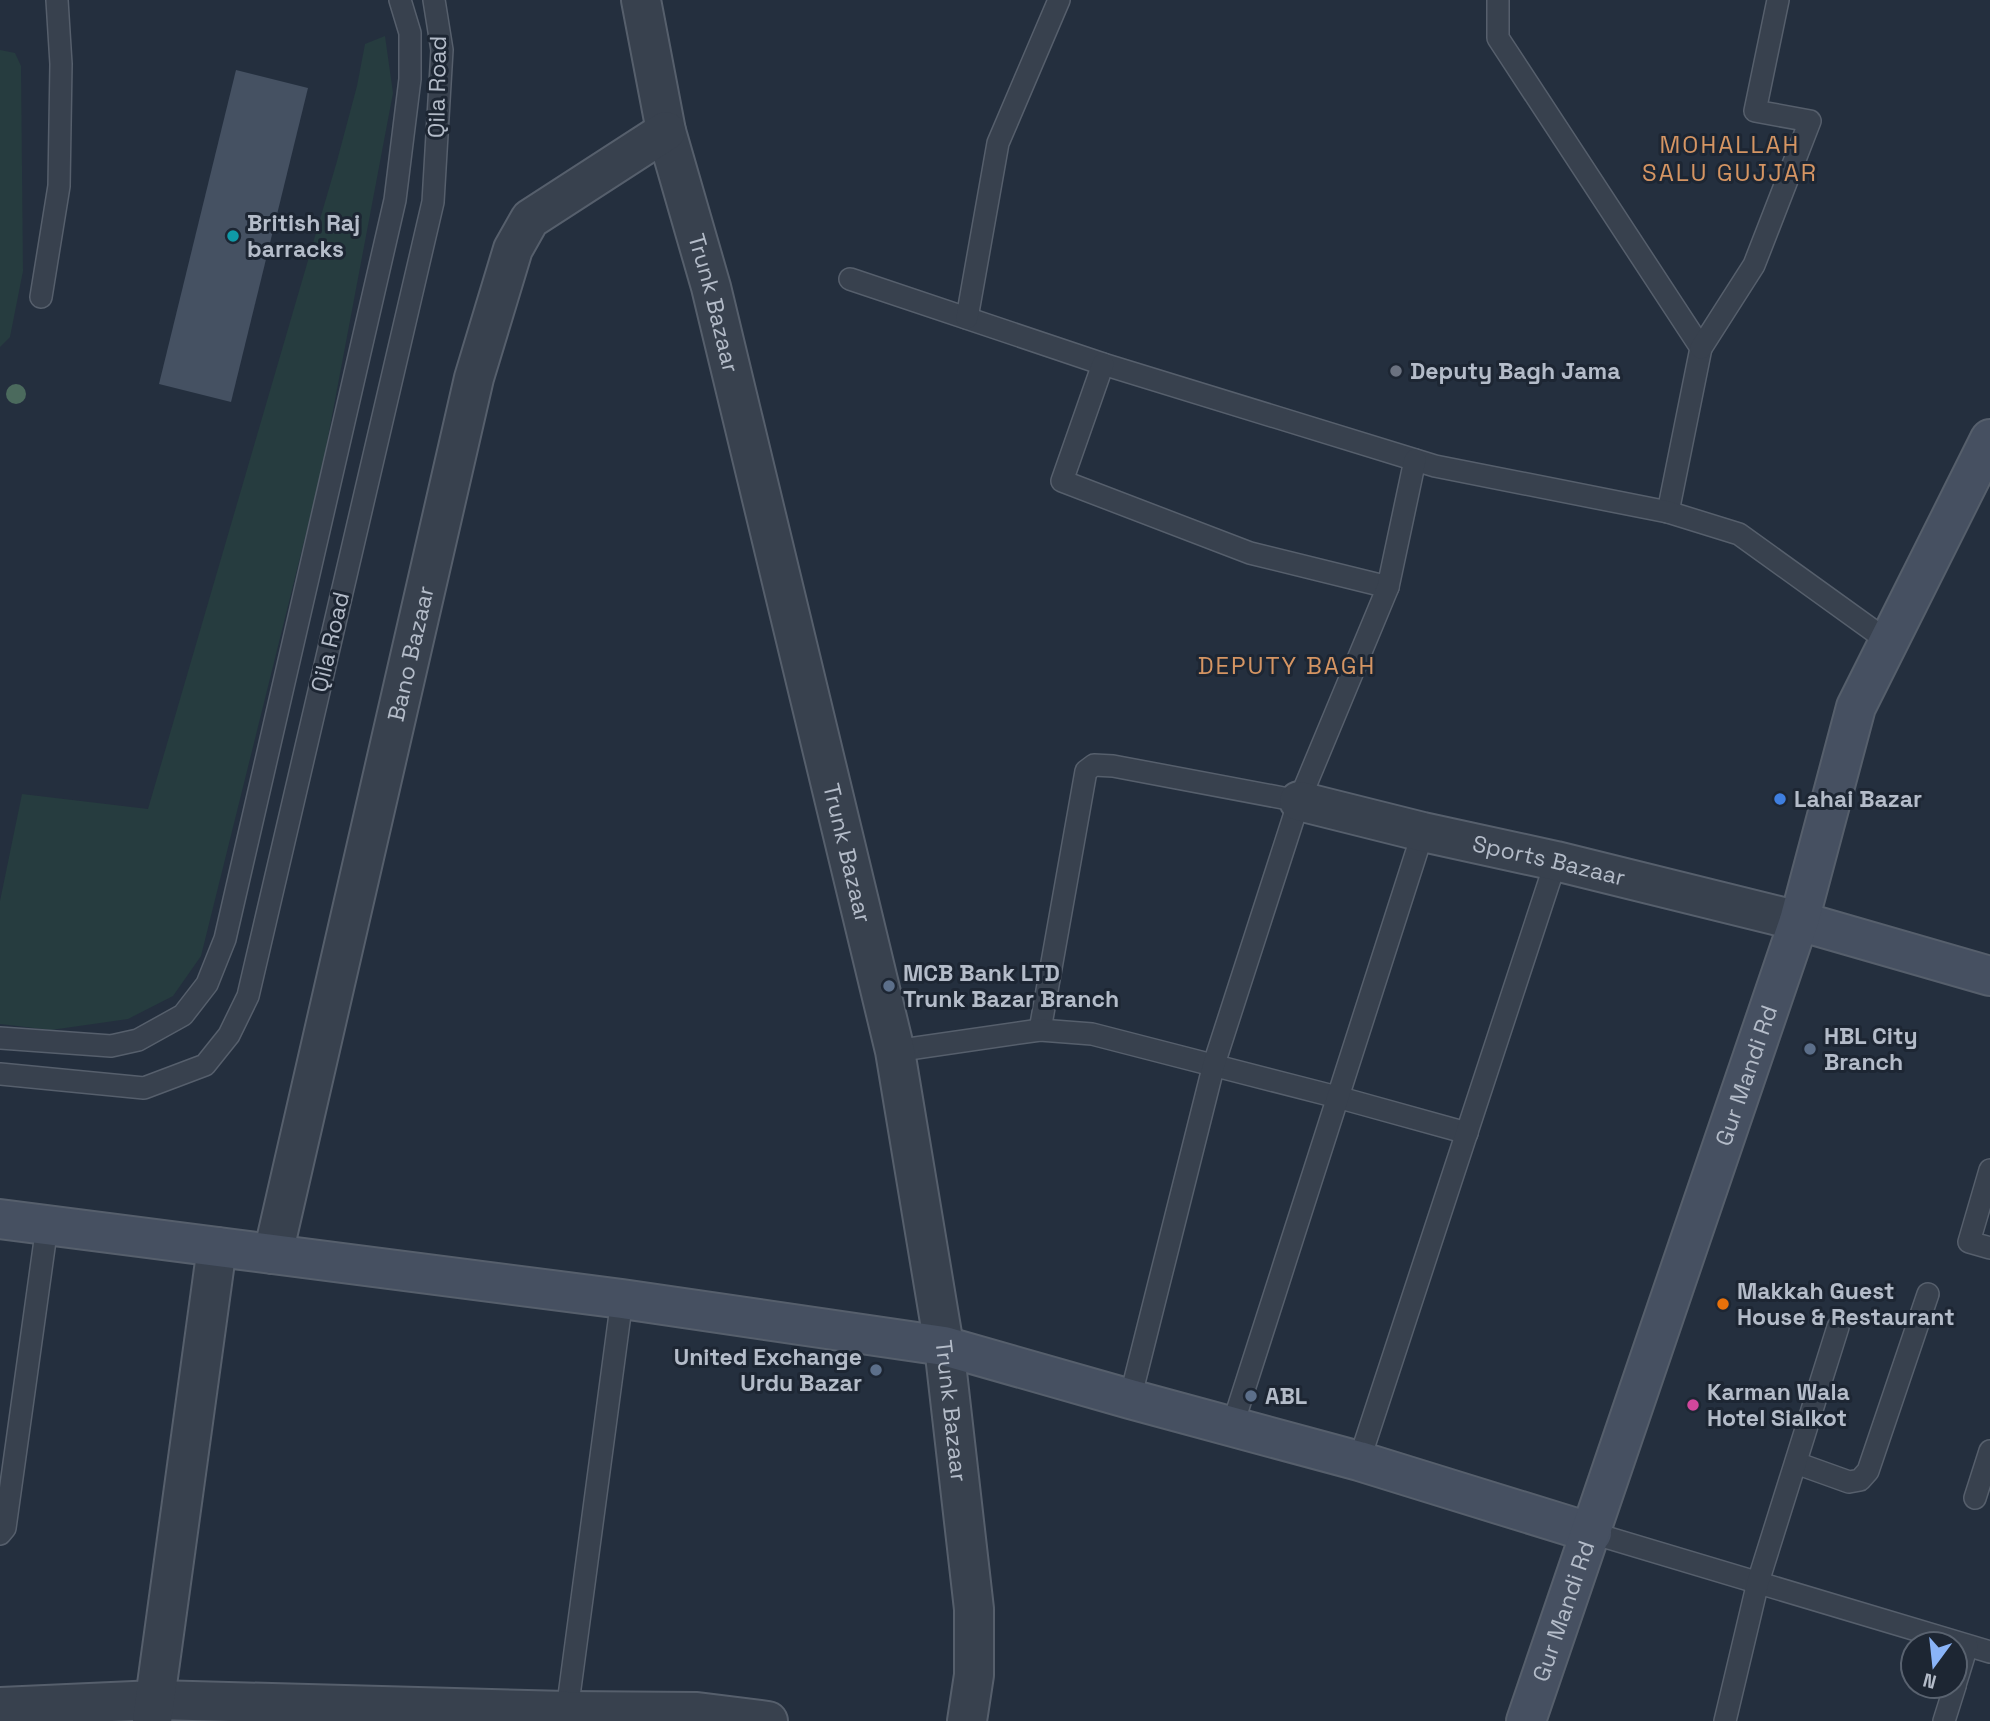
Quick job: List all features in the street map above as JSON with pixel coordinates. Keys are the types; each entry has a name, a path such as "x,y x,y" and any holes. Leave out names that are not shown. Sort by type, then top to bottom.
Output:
{"street":[{"name":"Trunk Bazaar","path":"641,0 666,131 711,287 895,1051 944,1346 974,1608 974,1675 967,1721"},
{"name":"Bano Bazaar","path":"273,1254 474,378 513,249 530,219 666,131"},
{"name":"Gur Mandi Rd","path":"1526,1721 1800,921 1856,707 1990,439"},
{"name":"Sports Bazaar","path":"1299,800 1800,921"},
{"path":"1800,921 1990,976"},
{"path":"0,1219 622,1298 944,1346 1359,1461 1592,1534"},
{"path":"154,1710 217,1247"},
{"path":"0,1707 696,1712 768,1721"}],"lane":[{"path":"41,297 59,186 61,64 57,0"},
{"name":"Qila Road","path":"0,1038 111,1046 138,1040 183,1015 207,984 225,939 395,200 410,79 410,33 400,0"},
{"name":"Qila Road","path":"0,1074 144,1088 205,1065 229,1035 248,996 433,202 442,50 434,0"},
{"path":"967,317 998,143 1059,0"},
{"path":"1498,0 1498,38 1701,348"},
{"path":"1668,512 1701,348 1754,265 1810,121 1755,111 1779,0"},
{"path":"850,279 1103,364 1435,466 1668,512 1738,534 1889,642"},
{"path":"1103,364 1062,481 1250,552 1388,587"},
{"path":"1130,1399 1214,1064 1299,800 1388,587 1415,460"},
{"path":"1040,1030 1086,771 1094,765 1113,766 1299,800"},
{"path":"1232,1427 1423,832"},
{"path":"1359,1461 1556,861"},
{"path":"895,1051 1040,1030 1092,1034 1214,1064 1467,1133"},
{"path":"1990,1170 1969,1242 1990,1248"},
{"path":"0,1534 5,1528 47,1226"},
{"path":"1796,1463 1849,1482 1860,1480 1868,1471 1928,1294"},
{"path":"567,1711 622,1298"},
{"path":"1725,1721 1758,1581 1838,1328"},
{"path":"1975,1498 1990,1451"},
{"path":"1592,1534 1758,1581 1916,1630"},
{"path":"1969,1647 1990,1652"},
{"path":"1944,1721 1951,1700"}],"green space":[{"path":"385,36 393,93 322,469 201,956 173,996 128,1019 51,1030 0,1024 0,901 22,794 148,809 337,161 365,44"},
{"path":"0,50 15,53 21,66 23,271 10,337 0,347"}],"building":[{"name":"British Raj barracks","path":"236,70 308,88 231,402 159,384"}],"place":[{"name":"British Raj barracks","path":"233,236"},
{"name":"Deputy Bagh Jama","path":"1396,371"},
{"name":"Lahai Bazar","path":"1780,799"},
{"name":"MCB Bank LTD Trunk Bazar Branch","path":"889,986"},
{"name":"HBL City Branch","path":"1810,1049"},
{"name":"Makkah Guest House & Restaurant","path":"1723,1304"},
{"name":"United Exchange Urdu Bazar","path":"876,1370"},
{"name":"ABL","path":"1251,1396"},
{"name":"Karman Wala Hotel Sialkot","path":"1693,1405"}],"district":[{"name":"MOHALLAH SALU GUJJAR","path":"1730,159"},
{"name":"DEPUTY BAGH","path":"1287,666"}]}
